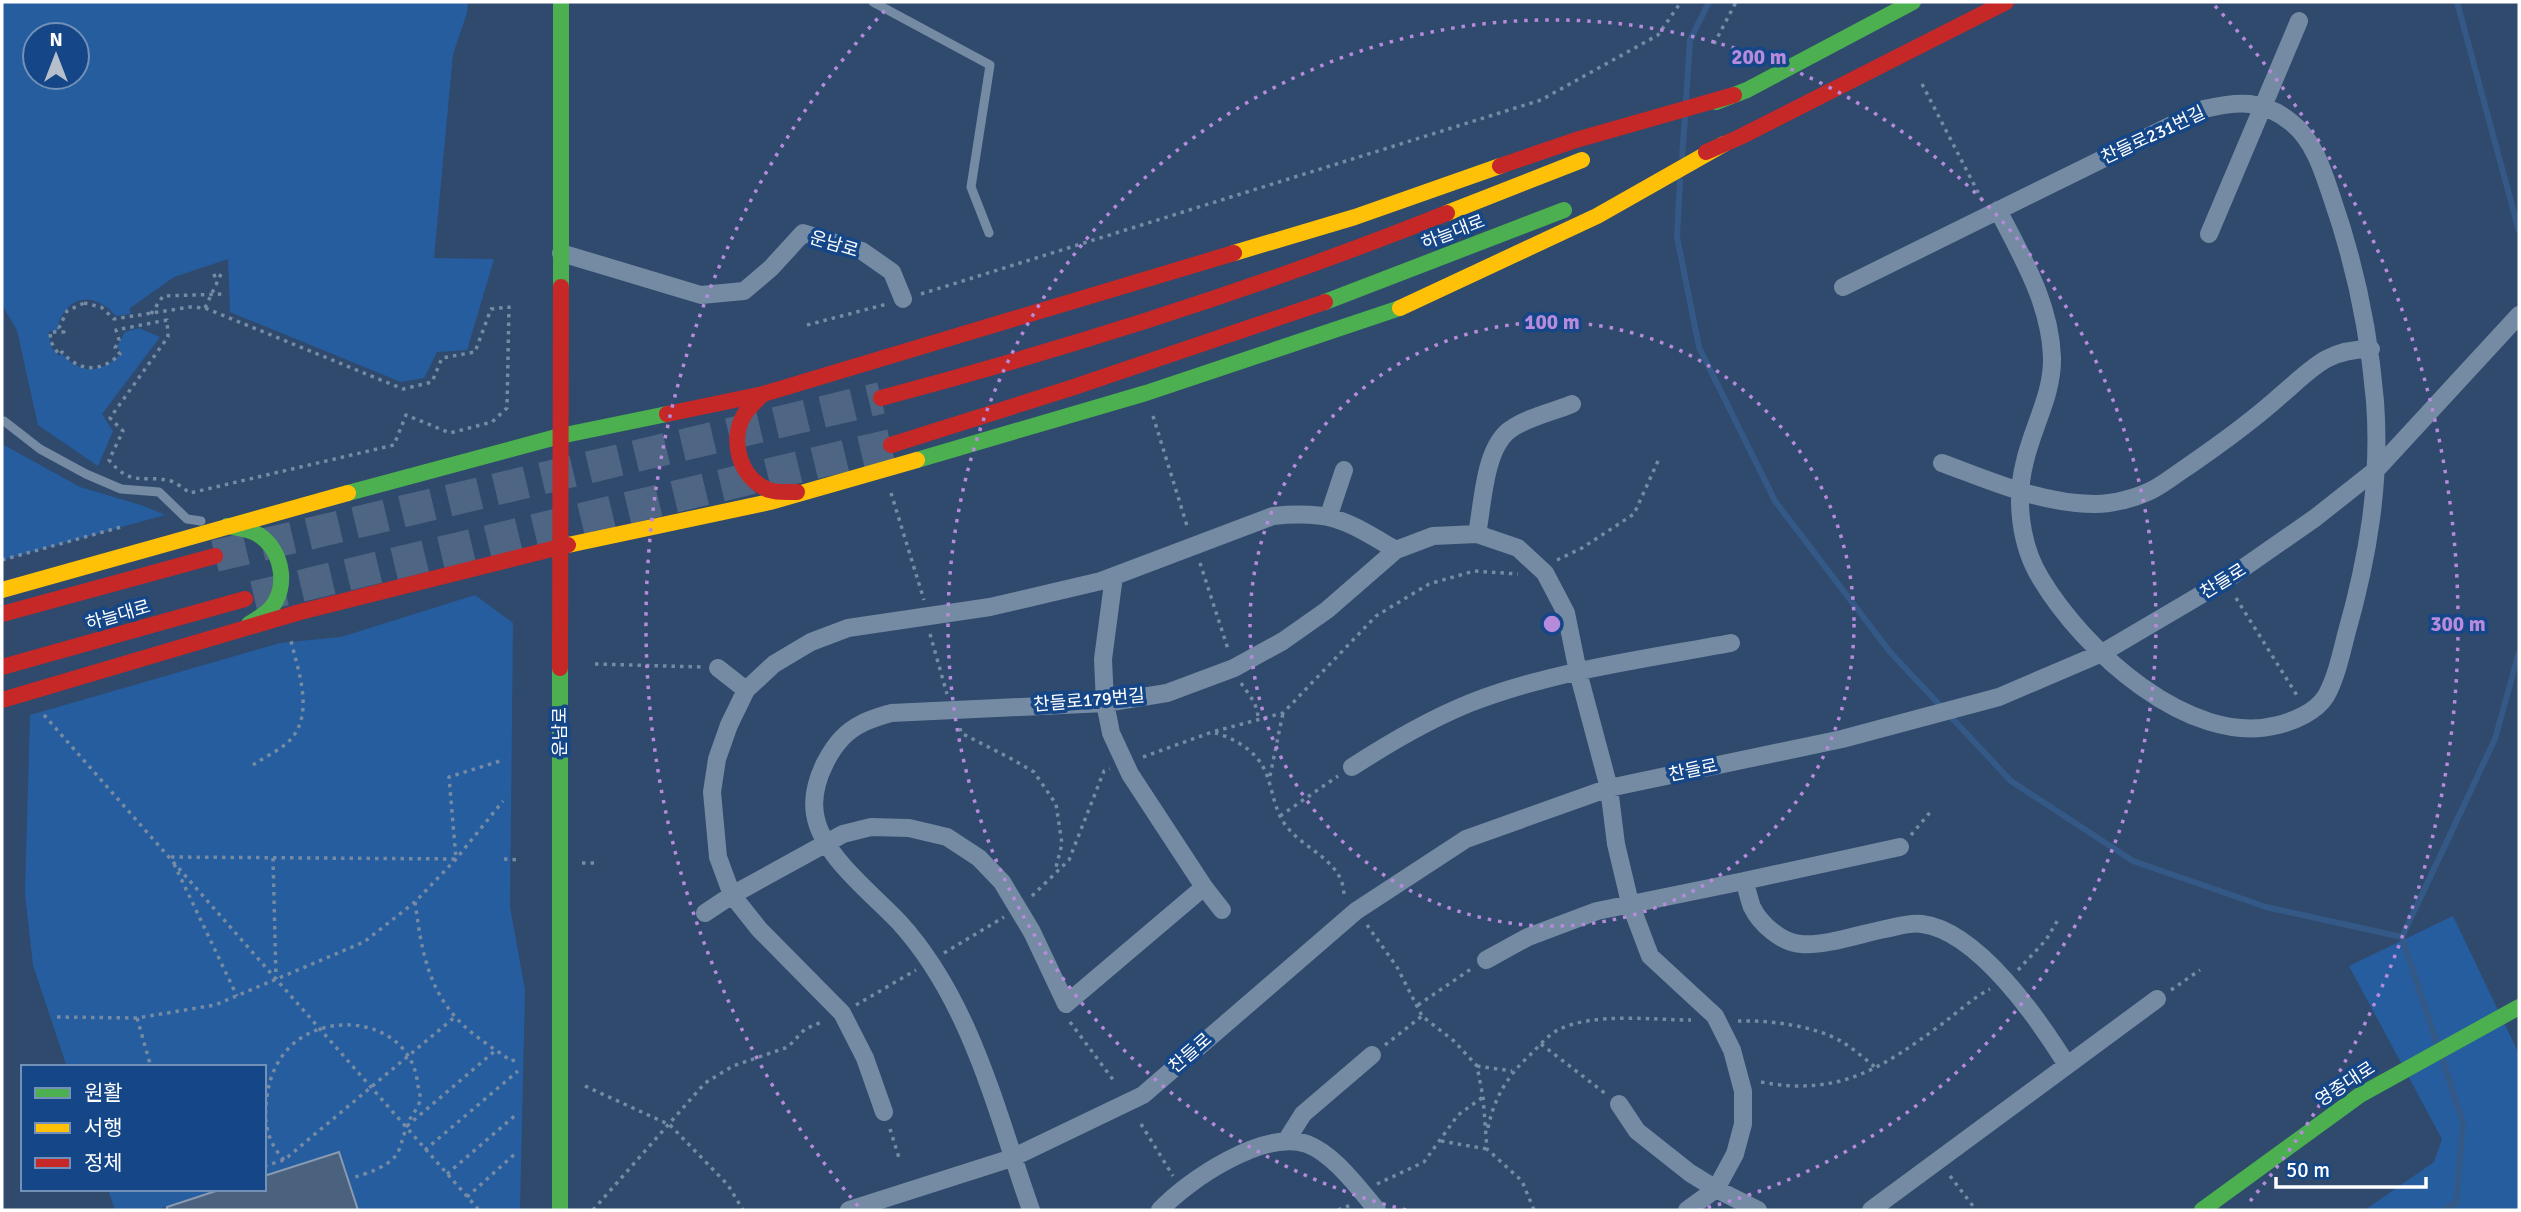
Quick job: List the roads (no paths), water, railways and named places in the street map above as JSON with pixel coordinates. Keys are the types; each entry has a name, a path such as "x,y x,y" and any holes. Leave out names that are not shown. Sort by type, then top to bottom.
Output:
{"main road":[{"name":"운남로","path":"559,1210 561,2"},
{"path":"1622,143 1740,92 1913,2"},
{"path":"2,700 242,629 560,547 806,492 1146,393 1398,309 1606,199 1740,138 2006,2"},
{"path":"2,590 560,436 763,394 1355,217 1610,130 1740,92"},
{"name":"하늘대로","path":"881,398 1110,332 1332,260 1597,153"},
{"name":"하늘대로","path":"891,444 1070,388 1314,306 1573,206"},
{"path":"763,394 744,414 736,451 756,482 771,491 806,492"},
{"path":"227,526 258,534 276,554 282,574 280,593 270,610 242,629"},
{"name":"하늘대로","path":"2,614 215,556"},
{"name":"하늘대로","path":"2,667 245,599"},
{"name":"영종대로","path":"2202,1210 2360,1095 2519,1007"}],"street":[{"path":"2209,234 2299,20"},
{"name":"찬들로231번길","path":"1843,287 1993,212 2204,109 2237,102 2263,106 2293,123 2309,141 2323,169 2346,237 2371,349 2377,469 2362,579 2337,667 2324,699 2296,720 2262,729 2227,728 2188,713 2152,694 2075,627 2040,577 2027,547 2021,516 2020,491 2025,460 2048,391 2052,360 2048,324 2034,279 1993,212"},
{"name":"운남로","path":"561,253 701,295 744,291 771,268 803,233 862,251 892,272 902,299"},
{"name":"찬들로","path":"849,1210 1012,1158 1143,1095 1356,911 1466,839 1609,788 1872,731 1999,697 2102,653 2226,580 2315,518 2377,469 2519,314"},
{"path":"1942,463 2020,491 2064,501 2097,505 2127,499 2153,490 2262,412 2315,366 2332,355 2351,349 2371,349"},
{"path":"1477,534 1492,455 1499,439 1513,427 1572,404"},
{"path":"1329,515 1344,470"},
{"path":"884,1112 865,1058 842,1013 795,962 759,929 732,895 718,858 712,792 717,759 729,725 746,690 783,659 811,642 848,628 990,607 1101,581 1273,516 1302,513 1329,515 1352,524 1396,550"},
{"name":"찬들로179번길","path":"1031,1210 963,1019 930,961 899,922 825,843 815,814 817,782 832,750 858,725 891,713 1105,703 1167,692 1234,668 1283,641 1327,610 1396,550 1433,536 1477,534 1518,548 1545,573 1566,613 1578,672 1609,788 1616,844 1630,903 1650,956 1715,1016 1732,1050 1743,1091 1743,1124 1735,1154 1716,1189"},
{"path":"1114,576 1102,659 1105,703 1111,733 1130,774 1222,910"},
{"path":"1352,767 1429,721 1514,688 1578,672 1731,643"},
{"path":"718,668 746,690"},
{"path":"705,913 732,895 843,834 871,827 909,828 947,837 979,859 1002,882 1031,932 1068,1012 1204,887"},
{"path":"1486,960 1528,937 1597,911 1900,847"},
{"path":"1744,881 1753,908 1768,926 1783,939 1800,944 1922,924 1946,932 1976,952 2007,981 2046,1031 2067,1065"},
{"path":"1871,1210 2157,999"},
{"path":"1286,1141 1303,1114 1372,1055"},
{"path":"1619,1104 1637,1131 1716,1189 1758,1210"},
{"path":"1160,1210 1189,1184 1213,1169 1264,1145 1286,1141 1306,1144 1323,1153 1377,1210"},
{"path":"1687,1210 1716,1189"}],"lane":[{"path":"873,2 990,65 971,187 989,233"},
{"path":"4,421 40,449 86,474 121,489 159,492 187,519 227,526"}],"waterway":[{"path":"1686,100 1690,40 1709,2"},
{"path":"2457,2 2519,231"},
{"path":"1682,156 1685,118"},
{"path":"1680,181 1677,237 1699,347 1775,501 1890,652 2011,781 2133,861 2266,907 2402,937 2438,1047"},
{"path":"2402,937 2495,739 2519,652"},
{"path":"2442,1057 2463,1124 2456,1203 2443,1210"}],"tunnel":[{"path":"215,556 881,398"},
{"path":"254,597 891,445"}]}
